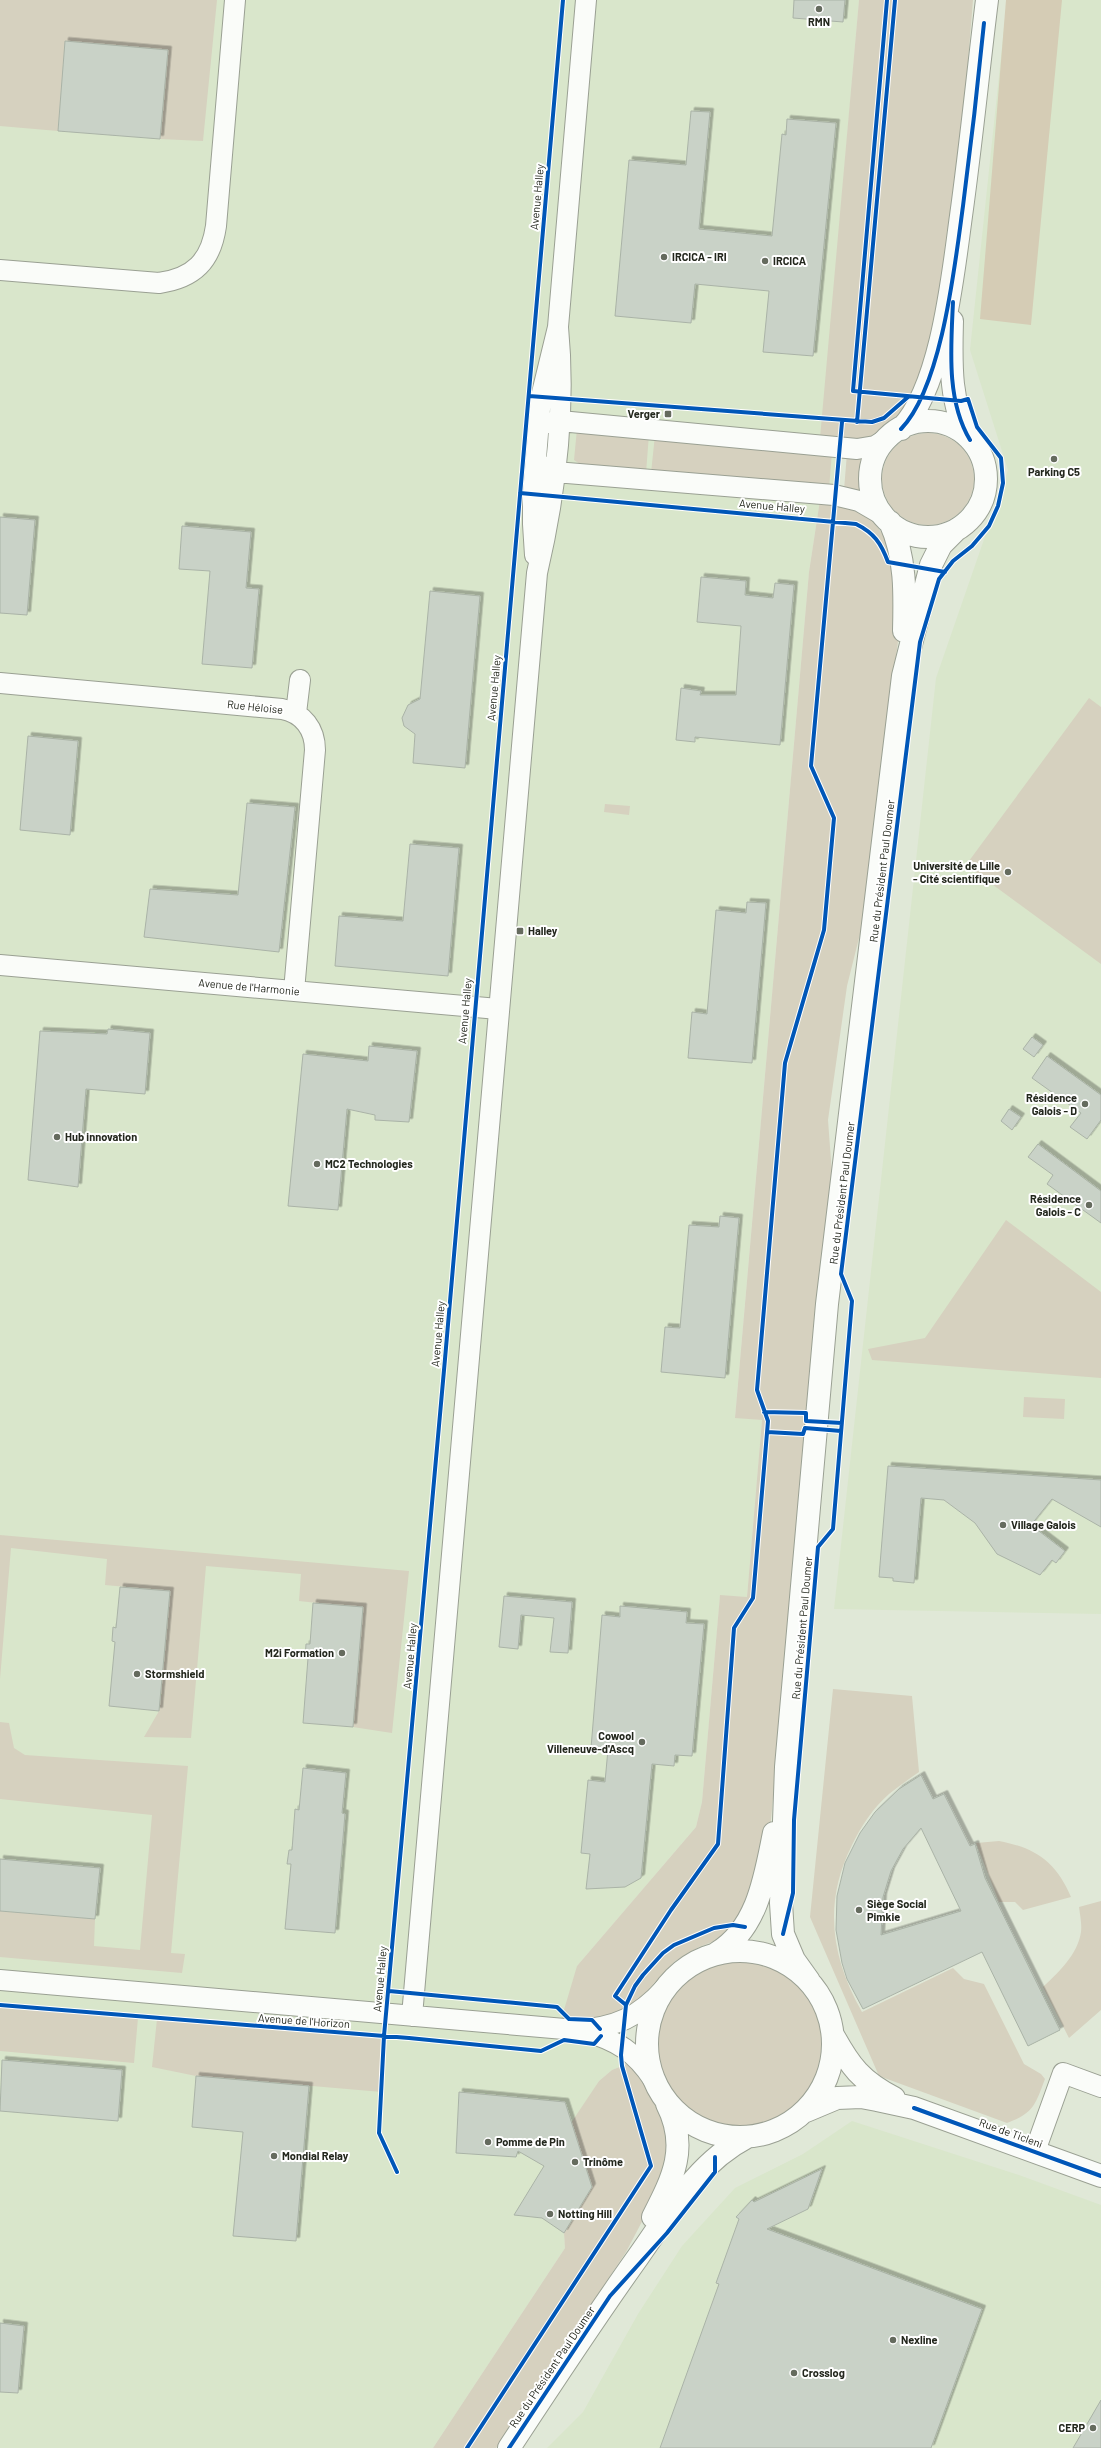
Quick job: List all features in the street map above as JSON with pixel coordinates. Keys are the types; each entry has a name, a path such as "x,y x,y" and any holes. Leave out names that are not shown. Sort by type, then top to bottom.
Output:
{"main road":[{"path":"954,274 928,381 917,408 879,450 871,471 873,494 886,519 903,531 918,536 941,536 956,530 968,521 977,509 985,488 986,474 982,459 960,420 954,400 952,329 954,274 986,0"},
{"path":"895,433 915,423 938,422 952,427 970,440"},
{"name":"Rue du Président Paul Doumer","path":"832,2034 825,2006 788,1948 783,1934 781,1921 786,1767 833,1250 903,676 904,583 898,542 886,519"},
{"name":"Rue du Président Paul Doumer","path":"903,676 931,565 941,545 956,530"},
{"name":"Rue du Président Paul Doumer","path":"610,2296 665,2193 676,2164 678,2139 676,2126 658,2089 646,2048 648,2027 654,2006 665,1988 688,1966 718,1953 734,1942 748,1922 760,1895 786,1767"},
{"path":"718,1953 747,1951 767,1954 786,1962 809,1981"},
{"path":"658,2089 678,2114 695,2126 715,2134 747,2137 776,2130 801,2114 815,2100 825,2082 831,2064 832,2034"},
{"name":"Rue de Ticleni","path":"832,2034 848,2063 862,2078 914,2108"},
{"name":"Rue de Ticleni","path":"801,2114 826,2101 850,2096 861,2097 914,2108 1101,2176"},
{"name":"Rue du Président Paul Doumer","path":"509,2448 610,2296 701,2171 723,2151 747,2137"}],"street":[{"path":"0,270 159,283 180,279 204,260 214,242 216,226 235,0"},
{"path":"537,573 533,524 536,456 544,384 558,327 586,0"},
{"path":"412,2016 498,1009 537,573 550,516 560,421 562,382 558,327"},
{"path":"539,431 548,422 560,421 858,449 875,446 895,433"},
{"path":"536,456 545,468 555,472"},
{"name":"Avenue Halley","path":"555,472 834,495 859,501 886,519"},
{"path":"296,713 300,680"},
{"name":"Rue Héloise","path":"0,683 282,709 296,713 303,719 314,735 315,750 294,991"},
{"name":"Avenue de l'Harmonie","path":"0,965 498,1009"},
{"name":"Avenue de l'Horizon","path":"0,1980 576,2030 600,2029 621,2022 648,2005 665,1988"},
{"name":"Avenue de l'Horizon","path":"576,2030 607,2038 622,2046 637,2058 658,2089"},
{"path":"1035,2151 1063,2073 1101,2087"}],"shaded area":[{"path":"0,0 859,0 821,438 839,447 834,502 820,500 809,572 735,1417 762,1420 747,1597 720,1596 702,1802 696,1827 577,1966 626,2010 622,2066 612,2070 599,2081 572,2123 592,2187 564,2233 565,2248 433,2448 0,2448"},
{"path":"0,0 217,0 203,141 160,139 168,50 66,41 58,131 0,126"},
{"path":"859,0 973,0 963,123 941,294 931,348 912,405 869,441 820,438"},
{"path":"1006,0 1062,0 1031,325 980,319"},
{"name":"Université de Lille ‐ Cité scientifique","path":"1007,0 1101,0 1101,1614 834,1609 936,678 1008,470 970,350"},
{"path":"577,429 649,434 646,473 580,464 574,460"},
{"path":"928,433 946,436 961,446 971,461 974,479 971,497 961,512 946,522 928,525 910,522 895,512 885,497 882,479 885,461 895,446 910,436"},
{"path":"655,435 832,452 829,489 651,473"},
{"path":"847,453 861,455 859,491 844,490"},
{"path":"820,500 847,503 869,516 895,555 899,633 865,914 847,986 828,1120 832,1174 770,1830 742,1915 720,1939 699,1947 675,1961 636,2003 600,2021 561,2020 577,1966 696,1827 702,1802 720,1595 747,1597 762,1420 735,1418 809,572"},
{"path":"1089,698 1101,707 1101,964 966,865"},
{"path":"605,804 630,806 629,815 604,812"},
{"path":"1006,1220 1101,1292 1101,1378 872,1360 868,1349 925,1338"},
{"path":"1024,1397 1065,1399 1064,1419 1023,1417"},
{"path":"0,1535 409,1571 392,1733 353,1727 363,1608 299,1601 301,1574 206,1566 191,1738 144,1737 159,1711 170,1591 105,1585 107,1559 11,1548 0,1679"},
{"path":"833,1689 912,1696 919,1772 883,1799 873,1811 852,1845 843,1867 837,1888 834,1909 834,1930 843,1971 851,1991 862,2012 953,1968 964,1979 984,1984 1024,2064 1041,2074 1045,2079 1036,2102 1028,2112 1023,2116 1007,2123 879,2076 810,1917"},
{"path":"0,1722 9,1723 14,1748 25,1755 188,1766 171,1953 185,1954 182,1973 0,1957 0,1911 95,1919 94,1946 140,1950 152,1815 0,1799"},
{"path":"999,1841 1024,1848 1043,1858 1059,1874 1071,1897 1023,1910 1015,1902 999,1902 976,1843"},
{"path":"1101,1901 1101,2010 1069,2038 1043,1987 1061,1969 1076,1948 1081,1932 1079,1907"},
{"path":"732,1961 748,1961 772,1967 799,1985 817,2012 823,2036 823,2052 817,2076 799,2103 772,2121 748,2127 732,2127 708,2121 687,2108 676,2097 663,2076 657,2052 657,2036 663,2012 676,1991 687,1980 708,1967"},
{"path":"0,2005 138,2018 134,2063 0,2051"},
{"path":"157,2019 384,2036 382,2092 196,2076 152,2067"},
{"path":"632,2062 670,2133 666,2176 626,2252 496,2448 433,2448 565,2248 564,2233 592,2187 571,2123 599,2081 612,2070"},
{"path":"852,2121 1019,2175 1101,2205 1101,2448 547,2448 583,2412 638,2314 682,2246 735,2188 803,2154"}],"building":[{"name":"RMN","path":"794,0 845,0 843,22 793,18"},
{"path":"65,41 168,50 160,139 58,131"},
{"path":"691,111 710,112 699,229 772,236 782,134 786,135 787,119 836,123 813,356 763,352 769,291 695,284 691,323 615,316 629,160 686,165"},
{"path":"0,517 35,520 27,615 0,613"},
{"path":"182,526 251,532 246,588 259,589 252,668 202,664 210,571 179,569"},
{"path":"701,577 746,581 745,595 773,598 775,583 794,585 780,745 695,737 695,742 676,740 681,688 701,691 700,695 736,695 741,626 697,622"},
{"path":"430,591 480,596 465,768 413,763 415,734 404,726 402,718 408,705 420,699"},
{"path":"28,736 78,741 70,835 20,830"},
{"path":"247,803 295,807 279,952 144,937 150,889 238,895"},
{"path":"410,844 459,848 448,976 335,966 339,916 403,921"},
{"path":"747,902 766,903 752,1063 688,1058 692,1012 707,1014 716,910 746,913"},
{"name":"Hub innovation","path":"108,1029 150,1033 145,1094 86,1089 78,1187 28,1180 40,1031 107,1034"},
{"path":"1032,1037 1043,1045 1034,1057 1023,1049"},
{"name":"MC2 Technologies","path":"369,1046 417,1051 409,1122 375,1120 375,1115 347,1109 338,1210 288,1206 303,1054 368,1061"},
{"name":"Résidence Galois - D","path":"1047,1056 1101,1095 1101,1120 1087,1139 1070,1127 1081,1113 1032,1078"},
{"path":"1009,1109 1021,1117 1012,1130 1001,1121"},
{"name":"Résidence Galois - C","path":"1038,1144 1101,1191 1101,1223 1047,1184 1053,1175 1028,1157"},
{"path":"720,1216 739,1218 725,1378 661,1372 665,1327 680,1328 689,1225 719,1227"},
{"name":"Village Galois","path":"888,1466 1101,1480 1101,1527 1052,1499 1031,1525 1065,1551 1056,1563 1052,1560 1040,1575 997,1554 975,1523 944,1500 921,1498 914,1583 893,1581 893,1578 879,1577"},
{"name":"Stormshield","path":"120,1587 170,1591 159,1711 109,1706 115,1642 112,1641 113,1627 116,1628"},
{"path":"504,1596 572,1602 568,1653 550,1652 554,1618 521,1615 518,1649 499,1647"},
{"path":"313,1603 363,1607 353,1727 303,1723 308,1658 305,1658 306,1644 310,1644"},
{"name":"Cowool Villeneuve-d'Ascq","path":"620,1606 687,1612 686,1623 704,1624 692,1756 675,1755 674,1766 652,1764 641,1878 625,1887 586,1889 590,1854 581,1853 588,1780 605,1782 608,1749 591,1748 602,1615 620,1617"},
{"path":"303,1768 346,1773 342,1813 345,1814 335,1933 285,1929 291,1864 287,1864 289,1850 292,1850 295,1809 299,1810"},
{"name":"Siège Social Pimkie","path":"921,1775 933,1799 944,1794 970,1846 975,1844 985,1878 1060,2030 1028,2046 982,1952 863,2009 847,1979 842,1963 836,1930 837,1896 845,1863 860,1833 875,1812 899,1789","holes":["921,1828 961,1911 881,1935 883,1897 891,1871 903,1849"]},
{"path":"0,1859 100,1868 95,1919 0,1911"},
{"path":"2,2060 122,2070 118,2121 0,2111"},
{"name":"Mondial Relay","path":"196,2076 309,2086 296,2241 233,2236 243,2132 192,2127"},
{"path":"459,2092 565,2102 592,2187 564,2233 542,2218 514,2215 544,2166 518,2151 516,2157 456,2153"},
{"path":"822,2169 808,2209 767,2229 982,2309 931,2448 660,2448 719,2284 716,2283 739,2219 736,2217 752,2200 754,2202"},
{"path":"0,2323 24,2326 18,2393 0,2392"},
{"name":"CERP","path":"1101,2400 1101,2448 1073,2448"}],"cycle path":[{"path":"397,2172 379,2133 384,2036 445,1359 563,0"},
{"path":"783,1934 793,1893 794,1820 818,1547 833,1529 852,1301 841,1274 920,642 939,579 953,561 972,546 989,526 998,506 1003,483 1001,458 977,427 968,399 961,401 853,391 887,0"},
{"path":"857,422 895,0"},
{"path":"901,429 915,410 927,385 937,355 951,291 963,206 984,23"},
{"path":"953,302 951,355 954,391 962,424 970,440"},
{"path":"529,396 872,422 884,418 908,397"},
{"path":"626,2005 615,1996 671,1910 718,1844 734,1628 753,1598 768,1421 757,1390 785,1063 824,930 834,818 811,766 842,422"},
{"path":"520,493 856,524 868,531 876,539 883,549 888,562 945,572"},
{"path":"764,1412 806,1413 806,1421 842,1423"},
{"path":"767,1432 803,1434 805,1428 841,1431"},
{"path":"467,2448 651,2166 622,2066 621,2055 626,2005 635,1986 663,1953 674,1945 714,1928 733,1925 745,1927"},
{"path":"389,1991 557,2007 569,2019 592,2020 600,2029"},
{"path":"0,2005 409,2038 541,2051 564,2040 594,2044 601,2036"},
{"path":"914,2108 1101,2176"},
{"path":"509,2448 610,2296 667,2233 715,2172 715,2157"}],"place":[{"name":"RMN","path":"819,9"},
{"name":"IRCICA - IRI","path":"664,257"},
{"name":"IRCICA","path":"765,261"},
{"name":"Verger","path":"668,414"},
{"name":"Parking C5","path":"1054,459"},
{"name":"Université de Lille ‐ Cité scientifique","path":"1008,872"},
{"name":"Halley","path":"520,931"},
{"name":"Résidence Galois - D","path":"1085,1104"},
{"name":"Hub innovation","path":"57,1137"},
{"name":"MC2 Technologies","path":"317,1164"},
{"name":"Résidence Galois - C","path":"1089,1205"},
{"name":"Village Galois","path":"1003,1525"},
{"name":"M2i Formation","path":"342,1653"},
{"name":"Stormshield","path":"137,1674"},
{"name":"Cowool Villeneuve-d'Ascq","path":"642,1742"},
{"name":"Siège Social Pimkie","path":"859,1910"},
{"name":"Pomme de Pin","path":"488,2142"},
{"name":"Mondial Relay","path":"274,2156"},
{"name":"Trinôme","path":"575,2162"},
{"name":"Notting Hill","path":"550,2214"},
{"name":"Nexline","path":"893,2340"},
{"name":"Crosslog","path":"794,2373"},
{"name":"CERP","path":"1093,2428"}]}
